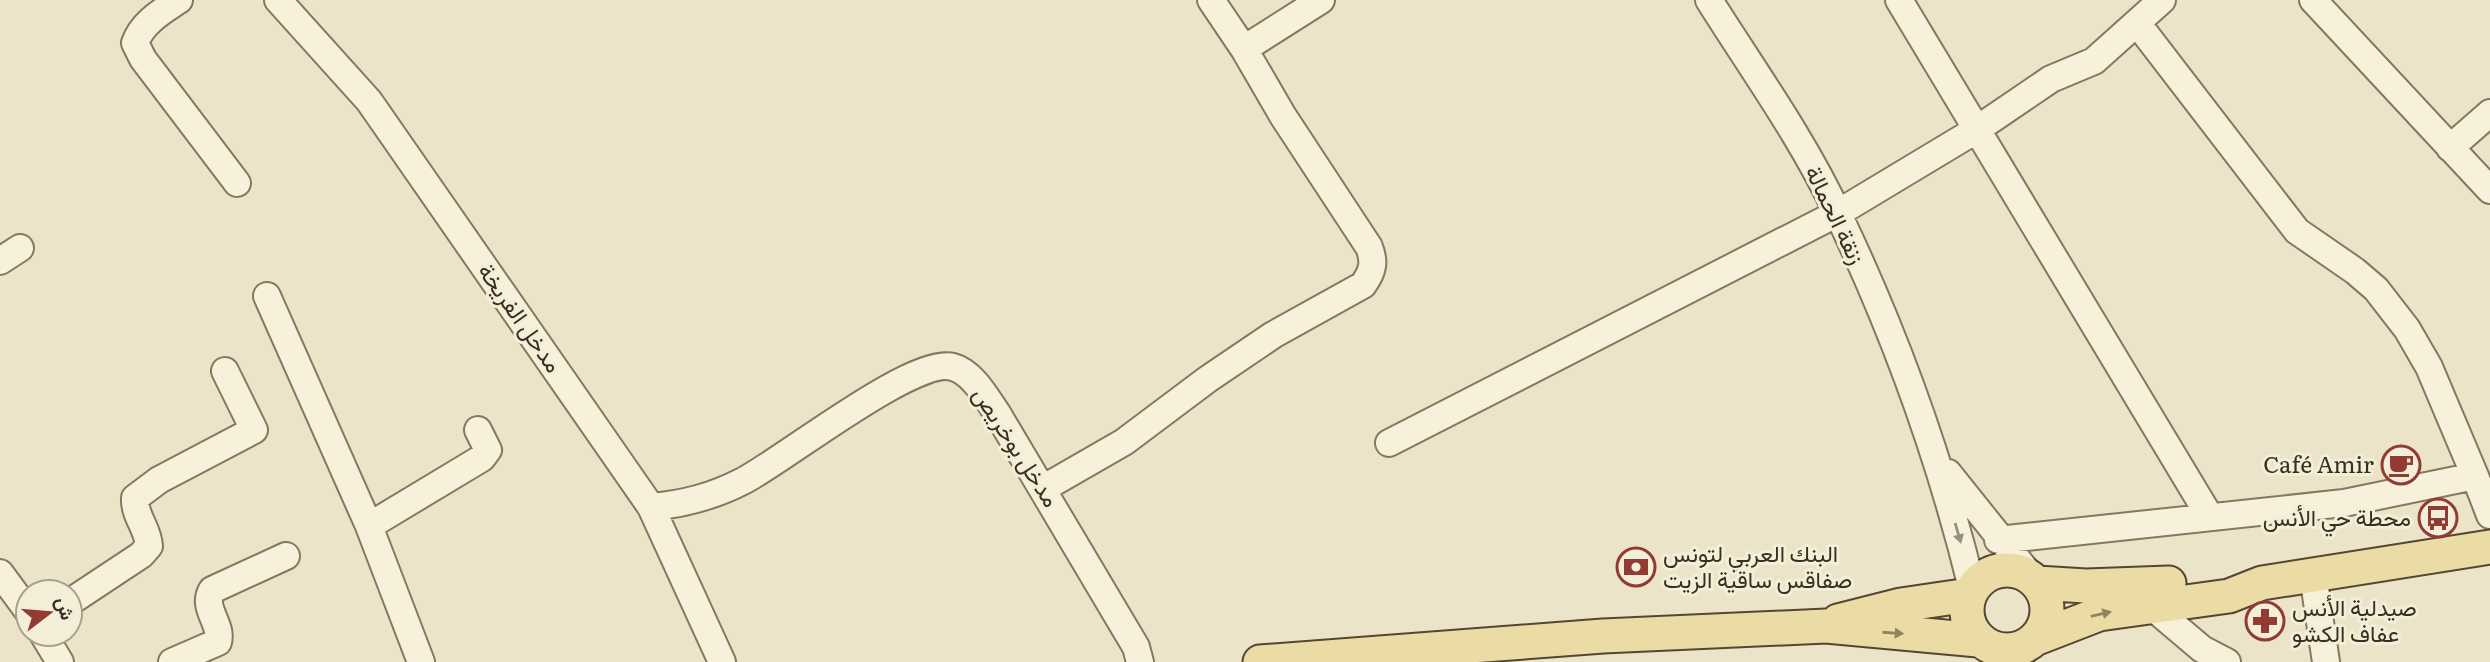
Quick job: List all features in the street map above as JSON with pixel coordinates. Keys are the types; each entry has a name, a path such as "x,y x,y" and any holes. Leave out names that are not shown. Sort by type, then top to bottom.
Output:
{"main road":[{"path":"1260,662 1603,636 1826,626 1978,640 2002,651 2015,650 2090,616 2150,605 2230,596 2262,583 2490,547"},
{"path":"1978,640 1967,619 1971,592 1981,578 2007,569 2035,581 2117,586 2227,578 2262,583"},
{"path":"2035,581 2043,593 2047,616 2037,638"},
{"path":"1826,626 1857,614 1971,592"}],"street":[{"path":"179,0 144,26 135,43 143,59 237,183"},
{"name":"مدخل الفريخة","path":"278,0 369,101 651,507 722,662"},
{"path":"1044,488 1124,442 1208,379 1273,335 1363,285 1370,275 1374,259 1369,247 1211,0"},
{"path":"1244,49 1321,0"},
{"name":"زنقة الحمالة","path":"1709,0 1811,164 1838,213 1891,339 1930,445"},
{"path":"1899,0 2210,517"},
{"path":"1388,443 1838,213 1976,130 2050,79 2094,61 2162,0"},
{"path":"2313,0 2490,190"},
{"path":"2137,23 2297,231 2376,289 2407,329 2429,367 2490,514"},
{"path":"2450,148 2490,113"},
{"path":"267,296 369,526 421,662"},
{"name":"مدخل بوخريص","path":"651,507 688,504 745,480 875,396 909,378 943,365 962,372 982,392 1044,488 1138,654"},
{"path":"84,594 141,555 149,546 149,536 134,509 135,498 159,480 254,430 225,371"},
{"path":"369,526 482,458 488,450 478,430"},
{"path":"1930,445 1998,540 2035,581"},
{"path":"1930,445 1971,592"},
{"path":"1998,540 2344,503 2475,476"},
{"path":"172,662 218,642 220,634 208,603 212,590 286,556"},
{"path":"0,573 14,592"},
{"path":"2313,575 2326,662"},
{"path":"2150,605 2202,649 2227,662"}],"place":[{"name":"Café Amir","path":"2401,465"},
{"name":"محطة حي الأنس","path":"2438,518"},
{"name":"البنك العربي لتونس صفاقس ساقية الزيت","path":"1636,567"},
{"name":"صيدلية الأنس عفاف الكشو","path":"2265,621"}]}
